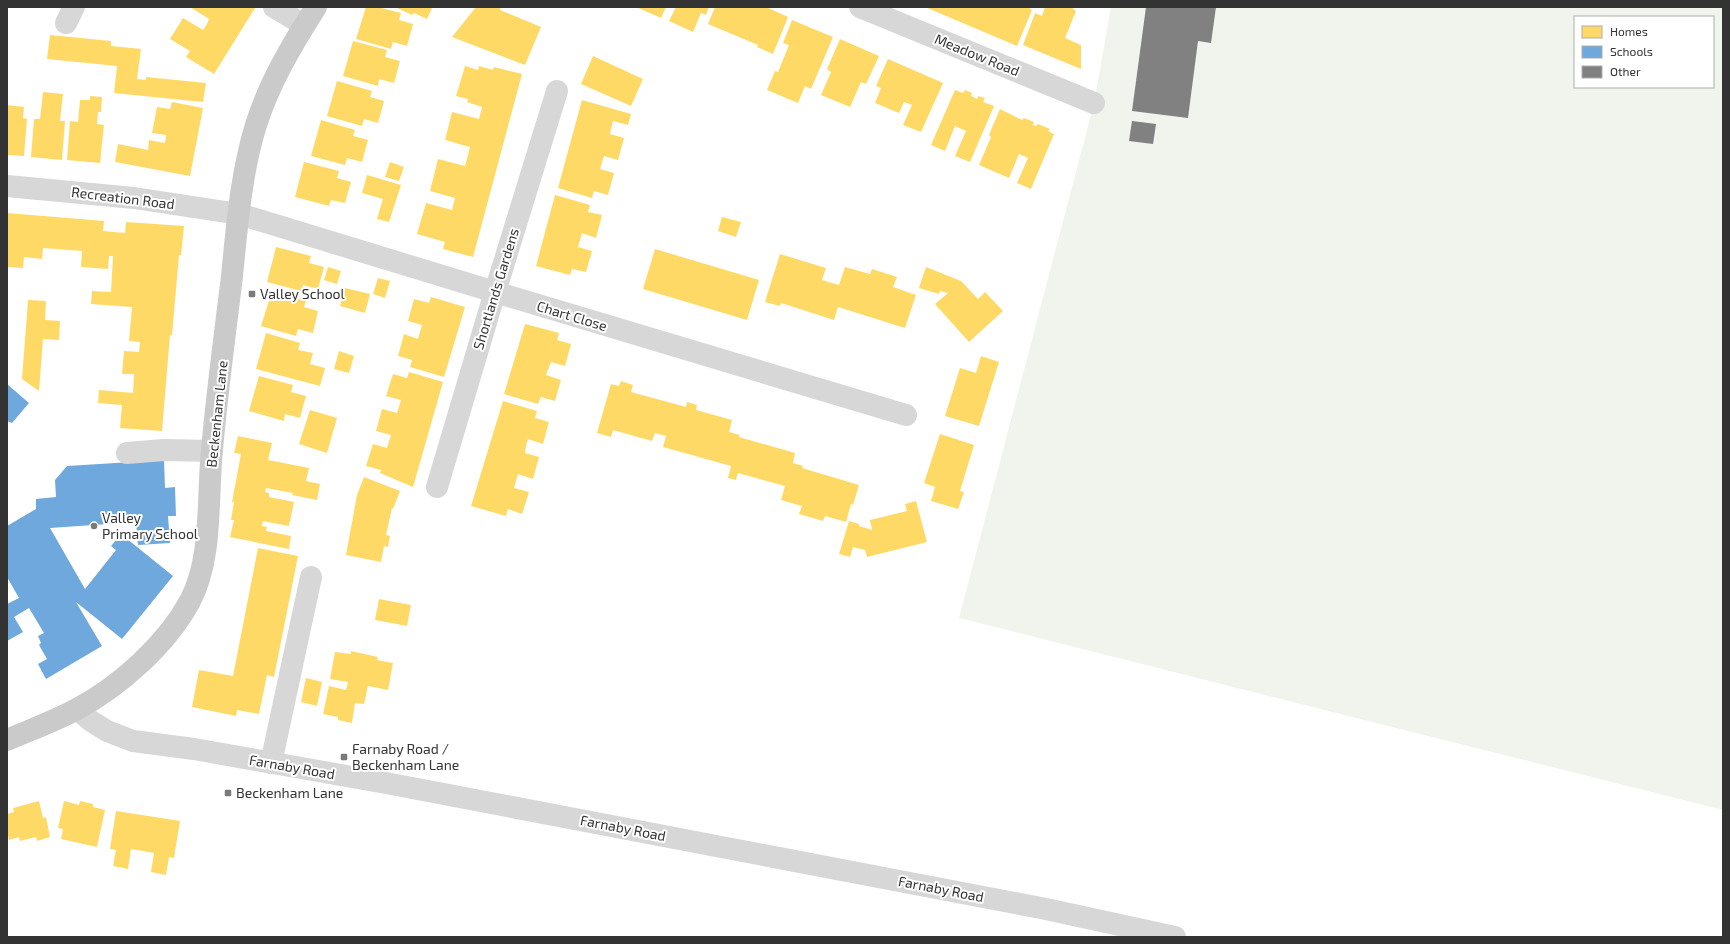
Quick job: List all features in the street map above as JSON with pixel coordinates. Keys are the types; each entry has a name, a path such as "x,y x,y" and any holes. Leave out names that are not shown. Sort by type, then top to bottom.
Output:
{"main road":[{"name":"Beckenham Lane","path":"7,740 77,709 95,699 150,653 175,626 191,600 201,576 206,544 212,451 239,214 247,163 256,124 272,85 304,25 316,7"}],"street":[{"path":"274,7 304,25"},
{"name":"Meadow Road","path":"860,7 1094,103"},
{"name":"Shortlands Gardens","path":"437,487 494,292 557,91"},
{"name":"Recreation Road","path":"7,186 134,198 239,214"},
{"name":"Chart Close","path":"239,214 906,415"},
{"path":"127,453 164,450 212,451"},
{"path":"270,763 311,577"},
{"name":"Farnaby Road","path":"77,709 91,721 123,738 270,763 1046,908 1175,937"}],"shaded area":[{"path":"1111,7 1723,7 1723,810 959,618 1094,103"}],"building: Homes":[{"path":"190,7 255,8 214,74 186,57 190,51 170,39 183,18 203,30 207,24 209,19"},
{"path":"366,7 377,7 401,13 399,20 413,24 407,46 393,42 391,49 356,39"},
{"path":"395,7 432,8 427,19 414,13 412,15"},
{"path":"476,7 501,7 500,10 541,27 525,65 452,37"},
{"path":"636,7 666,7 661,18"},
{"path":"676,7 709,7 706,15 701,13 693,32 669,21"},
{"path":"715,7 766,7 788,17 773,54 757,47 758,45 708,24"},
{"path":"925,7 1030,7 1032,10 1017,46"},
{"path":"1045,7 1073,7 1076,11 1065,38 1081,45 1081,69 1023,45 1035,13 1042,16"},
{"path":"792,20 833,37 811,89 805,86 798,103 767,90 775,71 778,72 789,45 783,43"},
{"path":"50,35 111,41 111,46 141,49 137,79 146,80 146,77 206,83 203,102 114,93 117,66 47,59"},
{"path":"840,39 879,56 866,84 861,82 850,107 821,95 831,72 827,69"},
{"path":"353,41 387,50 385,57 400,61 394,83 379,79 378,86 343,76"},
{"path":"593,56 643,79 631,106 581,84"},
{"path":"888,59 943,83 921,132 903,125 912,105 904,102 899,113 875,103 881,88 876,86"},
{"path":"465,66 478,70 479,66 493,70 494,67 522,74 473,257 443,249 445,242 417,234 426,203 452,210 455,198 430,191 438,159 465,166 470,147 445,140 452,112 479,119 482,107 467,102 468,99 456,96"},
{"path":"337,81 372,91 370,97 384,101 378,123 364,119 362,126 327,116"},
{"path":"955,90 963,93 965,90 972,93 971,96 977,99 978,96 985,98 983,102 994,106 970,162 955,156 966,131 955,126 945,151 931,145"},
{"path":"43,92 63,94 60,121 65,121 62,160 31,157 34,119 40,119"},
{"path":"90,96 102,97 101,112 98,112 97,124 104,125 100,163 67,160 70,121 78,122 80,100 90,100"},
{"path":"582,100 631,114 628,125 613,121 610,134 624,138 618,160 604,156 600,169 614,173 608,195 594,191 592,198 558,188"},
{"path":"172,102 203,108 190,176 115,162 118,144 148,150 149,140 165,143 166,135 152,133 157,107 170,109"},
{"path":"7,105 24,107 23,118 27,119 24,156 7,155"},
{"path":"1000,109 1022,120 1024,118 1034,122 1033,125 1036,126 1038,124 1050,129 1048,131 1054,134 1031,189 1017,183 1028,158 1019,154 1009,178 979,165 991,137 989,135"},
{"path":"321,120 355,130 353,136 368,140 362,162 347,158 345,165 311,156"},
{"path":"304,162 339,171 337,178 351,182 345,203 331,200 329,206 295,197"},
{"path":"390,162 404,167 399,181 385,177"},
{"path":"367,175 401,185 389,222 377,219 383,199 362,193"},
{"path":"555,195 590,205 588,212 602,215 596,238 582,233 578,247 592,251 586,272 572,269 570,275 536,266"},
{"path":"7,213 104,221 103,231 125,233 126,222 184,226 181,255 179,255 172,335 170,335 162,431 120,428 122,405 98,403 99,390 133,393 134,374 122,374 124,351 139,352 140,342 129,341 132,307 91,304 92,291 111,292 113,256 109,256 108,269 81,267 82,251 43,248 42,259 24,257 23,268 7,267"},
{"path":"722,217 741,222 736,237 718,231"},
{"path":"276,247 311,256 309,263 324,267 318,289 303,285 301,291 267,282"},
{"path":"655,249 759,280 747,320 643,289"},
{"path":"780,254 826,268 822,280 839,285 845,267 870,274 872,269 897,277 893,287 916,295 905,328 838,307 834,320 781,303 780,306 765,302"},
{"path":"328,267 341,271 337,284 324,280"},
{"path":"926,267 961,281 978,299 985,292 1003,311 969,342 935,304 948,293 940,291 939,294 919,288"},
{"path":"378,278 390,281 385,298 373,294"},
{"path":"345,288 370,294 365,313 340,306"},
{"path":"272,291 306,301 304,307 318,311 313,333 298,329 296,336 261,326"},
{"path":"431,297 465,307 444,377 410,367 412,360 398,356 404,334 418,339 422,325 408,321 414,299 429,303"},
{"path":"28,300 46,301 45,320 60,321 59,340 43,339 39,391 22,379"},
{"path":"525,324 559,333 557,340 571,344 565,366 551,362 546,375 561,380 555,401 541,397 538,404 504,394"},
{"path":"266,333 300,343 298,350 313,353 310,364 325,368 320,386 256,369"},
{"path":"339,351 354,356 349,373 334,369"},
{"path":"981,356 999,362 979,426 945,416 960,368 976,373"},
{"path":"409,372 443,382 413,487 380,473 381,470 366,466 373,444 387,448 391,435 376,431 382,409 397,413 401,400 386,396 393,374 407,378"},
{"path":"259,376 293,385 291,392 306,396 300,418 285,414 284,421 249,411"},
{"path":"621,381 633,385 631,392 686,407 687,402 697,405 696,410 732,420 729,432 740,435 739,437 795,453 793,463 803,466 802,468 859,485 853,505 851,504 846,522 825,516 823,521 799,514 802,506 781,500 785,486 738,473 736,480 728,478 731,466 663,447 666,436 655,433 652,441 613,430 611,437 597,433 611,384 619,386"},
{"path":"503,401 537,411 535,418 549,422 543,444 528,439 525,453 539,457 533,479 518,474 514,488 529,492 522,514 508,509 506,516 471,506"},
{"path":"310,410 337,418 327,453 299,444"},
{"path":"940,434 974,445 960,491 964,492 958,509 931,501 935,487 924,483"},
{"path":"238,436 272,443 268,460 309,468 306,481 320,484 317,500 292,495 293,493 266,488 265,492 269,493 269,497 294,502 289,526 263,521 262,526 267,527 266,531 291,536 289,549 230,537 234,520 231,520 234,502 232,502 241,454 234,453"},
{"path":"364,477 400,491 393,509 392,508 386,535 390,536 388,547 384,546 381,562 346,555 357,495"},
{"path":"916,501 927,542 867,557 865,550 853,547 850,557 839,554 849,521 872,530 870,520 907,511 905,504"},
{"path":"258,548 298,556 274,677 267,675 259,714 237,710 236,716 192,707 199,670 233,676"},
{"path":"379,599 411,605 407,626 375,620"},
{"path":"351,651 378,657 377,660 393,663 388,690 368,686 364,704 355,703 352,723 338,720 338,717 323,714 329,686 346,690 348,682 330,679 335,652 351,654"},
{"path":"306,678 322,682 317,706 301,702"},
{"path":"39,801 43,818 46,817 50,837 37,841 36,837 20,841 19,837 9,840 7,830 7,814 14,812 13,808"},
{"path":"64,801 79,805 80,801 93,804 93,807 105,810 97,847 61,839 63,829 58,828"},
{"path":"116,811 180,821 174,858 169,857 166,875 151,872 154,853 143,851 131,849 128,869 113,866 116,850 110,849"}],"building: Schools":[{"path":"7,384 29,403 12,423 7,421"},
{"path":"164,460 165,488 175,487 176,516 168,516 170,543 138,545 136,522 50,528 85,589 116,550 111,546 121,534 173,576 122,639 76,602 102,646 46,679 38,664 47,659 39,645 41,643 38,636 44,633 29,608 14,617 23,632 7,641 7,604 19,598 7,577 7,526 36,509 36,499 56,497 55,480 67,466"}],"building: Other":[{"path":"1146,7 1216,7 1211,43 1198,41 1188,118 1132,111"},
{"path":"1132,121 1156,124 1153,144 1129,141"}],"place":[{"name":"Valley School","path":"252,294"},
{"name":"Valley Primary School","path":"94,526"},
{"name":"Farnaby Road / Beckenham Lane","path":"344,757"},
{"name":"Beckenham Lane","path":"228,793"}]}
